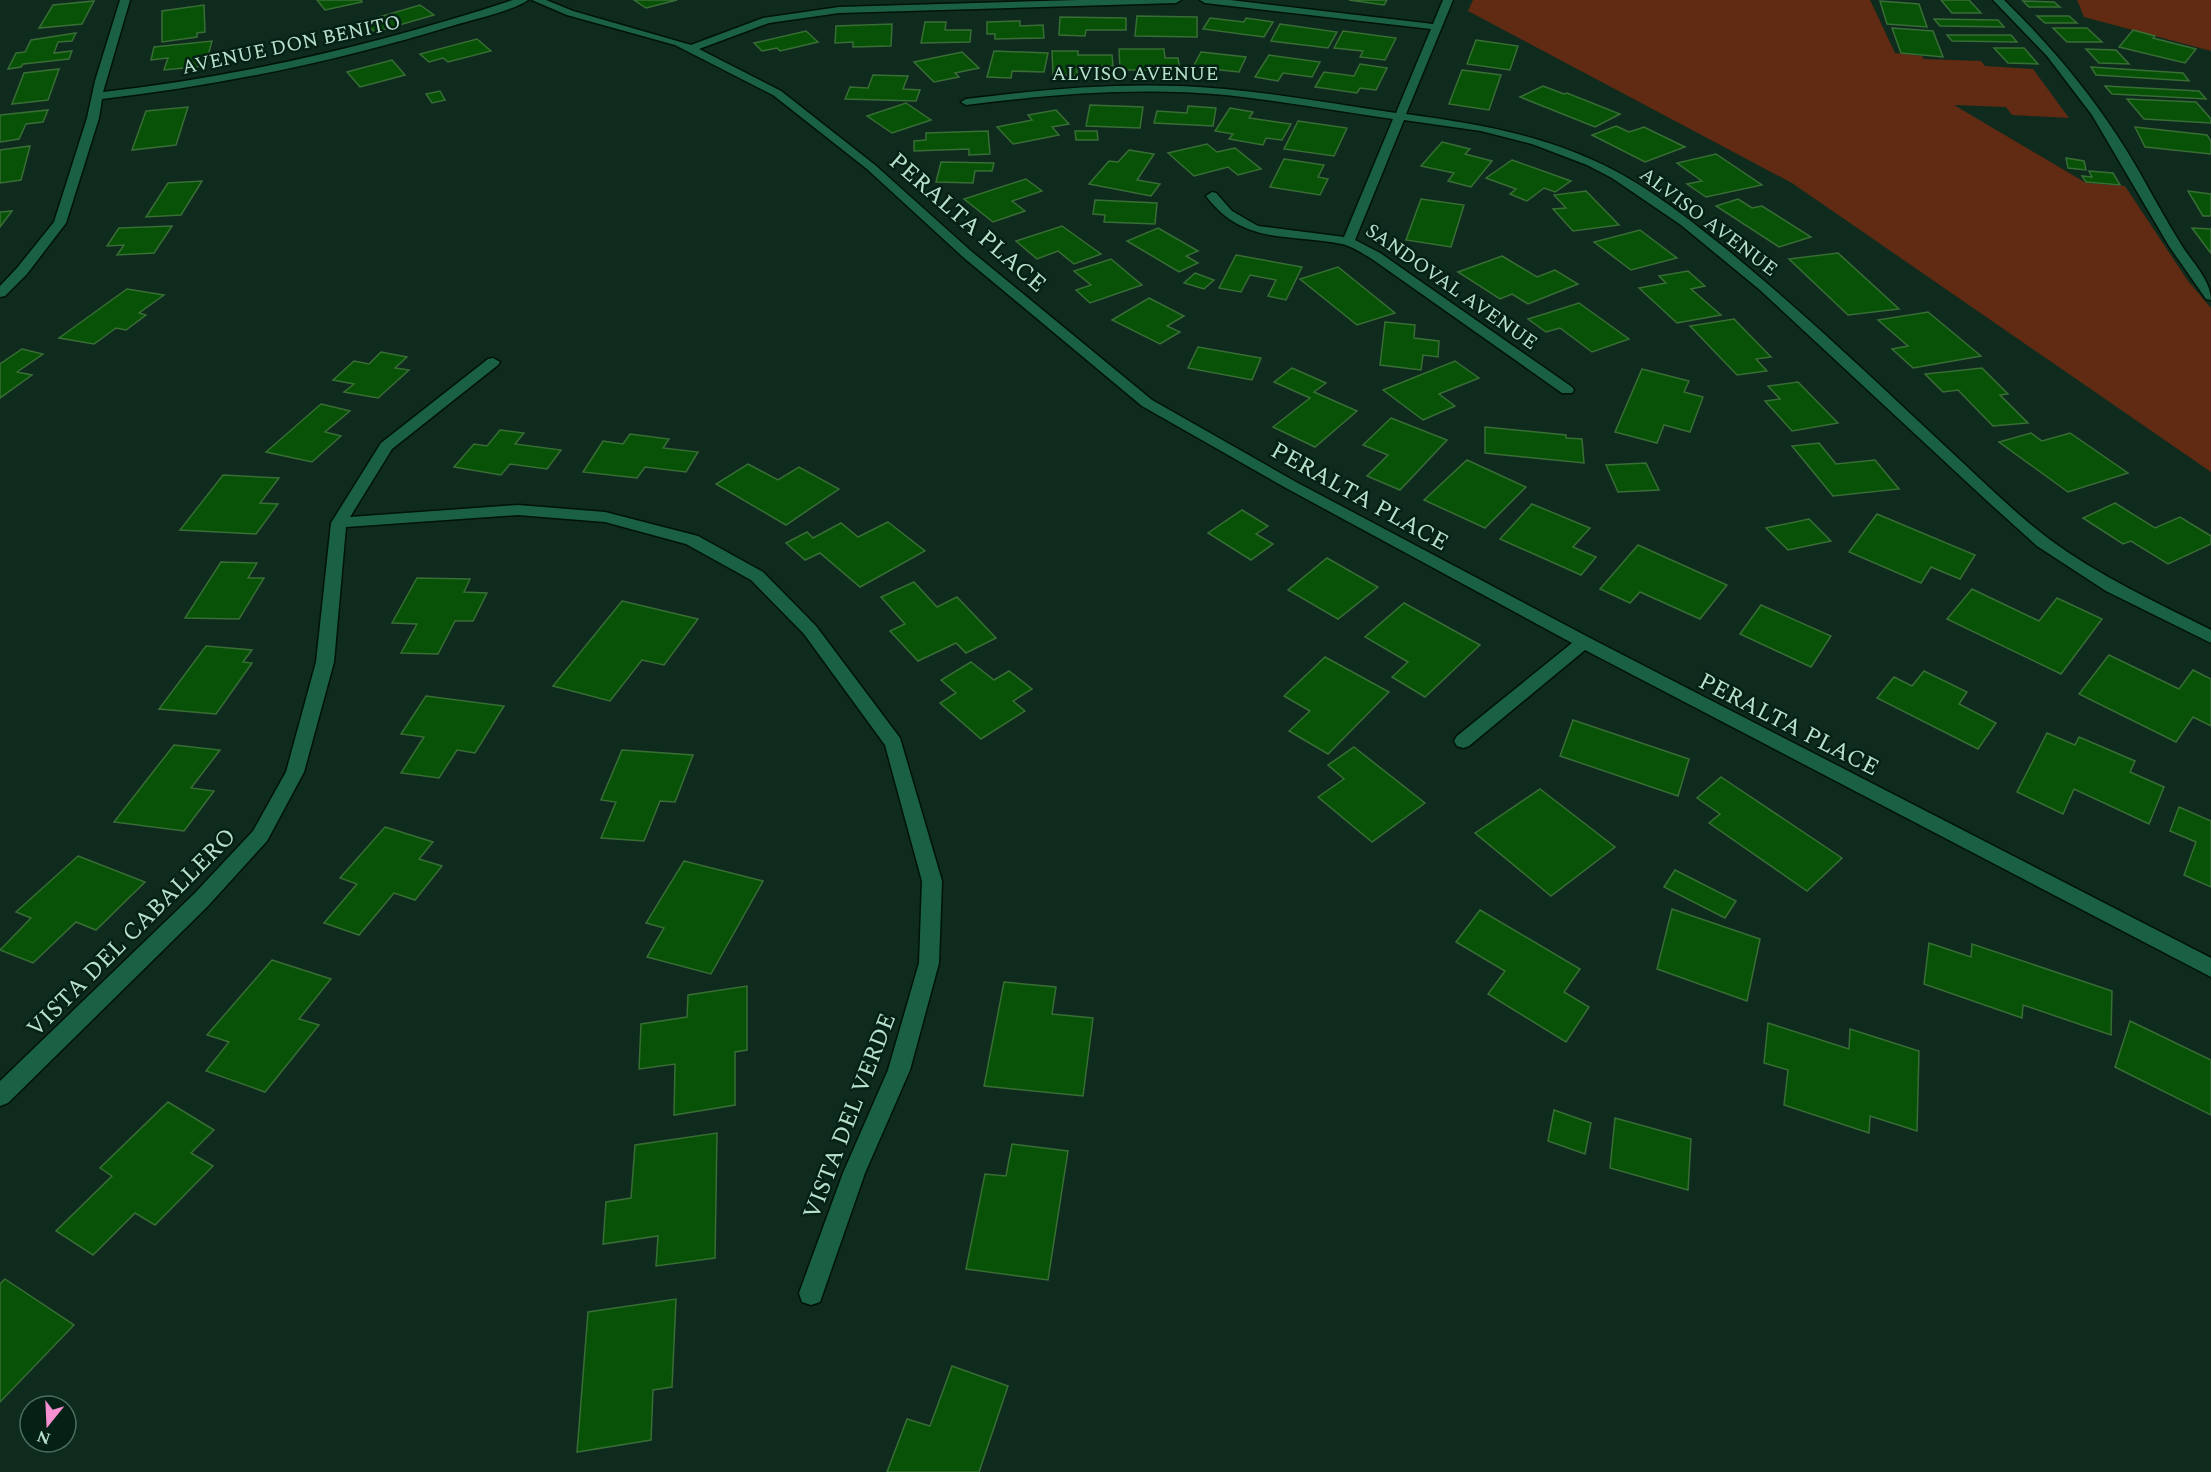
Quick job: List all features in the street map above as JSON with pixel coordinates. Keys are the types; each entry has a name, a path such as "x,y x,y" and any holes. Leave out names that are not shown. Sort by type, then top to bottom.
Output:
{"street":[{"path":"0,293 22,271 60,223 93,118 97,96 125,0"},
{"name":"AVENUE DON BENITO","path":"97,96 172,88 296,65 396,41 523,0"},
{"name":"PERALTA PLACE","path":"537,0 570,13 633,28 692,48 777,93 871,167 967,254 1148,403 1292,486 1584,642 2211,968"},
{"path":"692,48 767,20 830,11 1176,0"},
{"path":"1204,0 1437,27"},
{"name":"SANDOVAL AVENUE","path":"1448,0 1348,241 1376,256 1567,390"},
{"path":"1998,0 2063,68 2084,95 2124,156 2171,239 2211,296"},
{"name":"ALVISO AVENUE","path":"966,102 1040,93 1184,88 1226,92 1481,128 1536,142 1591,164 1641,191 1685,222 1765,287 2043,542 2112,587 2211,637"},
{"path":"1212,196 1228,214 1255,229 1348,241"},
{"name":"VISTA DEL CABALLERO","path":"0,1096 201,900 260,836 295,772 325,662 339,524 386,446 493,362"},
{"name":"VISTA DEL VERDE","path":"339,524 518,510 605,517 692,540 757,576 810,630 894,743 932,881 929,963 899,1070 854,1173 810,1293"},
{"path":"1463,741 1584,642"}],"shaded area":[{"path":"1473,0 1870,0 1895,53 1922,56 1924,59 1981,61 1985,66 2033,69 2069,118 2012,115 2006,107 1954,105 2086,183 2125,186 2188,281 2211,308 2211,472 1792,183 1468,11"},
{"path":"2077,0 2211,0 2211,51 2084,17"}],"building":[{"path":"317,0 361,0 362,2 325,10"},
{"path":"634,0 677,0 646,8"},
{"path":"1349,0 1387,0 1384,5"},
{"path":"1941,0 1969,0 1981,13 1952,13"},
{"path":"94,1 82,24 39,28 53,5"},
{"path":"1880,1 1919,4 1927,27 1887,24"},
{"path":"2023,1 2054,2 2060,7 2029,7"},
{"path":"204,5 205,32 197,33 197,37 162,42 162,11"},
{"path":"420,5 434,15 375,32 362,22"},
{"path":"1137,16 1197,17 1197,37 1135,36"},
{"path":"2037,16 2069,16 2077,23 2045,23"},
{"path":"1060,17 1126,18 1126,30 1086,30 1085,36 1059,35"},
{"path":"1210,18 1244,22 1246,18 1273,22 1264,37 1203,29"},
{"path":"1934,19 1998,20 2004,27 1940,26"},
{"path":"1020,21 1020,26 1043,25 1044,38 995,39 995,34 987,34 987,22"},
{"path":"925,22 946,22 945,30 971,30 970,42 921,43"},
{"path":"892,24 891,46 853,47 853,42 835,43 836,26"},
{"path":"1280,24 1337,32 1328,48 1271,41"},
{"path":"1892,28 1933,31 1943,57 1901,53"},
{"path":"2053,28 2087,28 2102,42 2067,42"},
{"path":"2133,30 2155,36 2153,38 2196,49 2185,63 2119,47"},
{"path":"806,31 818,42 780,51 777,48 762,51 754,43"},
{"path":"1343,31 1396,38 1385,60 1360,57 1363,51 1334,48"},
{"path":"76,33 72,41 58,42 54,53 72,51 69,59 23,64 21,67 8,69 16,53 25,52 31,40"},
{"path":"1947,35 2011,35 2017,42 1952,41"},
{"path":"477,39 491,51 448,62 443,58 429,62 420,54"},
{"path":"1476,40 1518,46 1510,70 1467,64"},
{"path":"212,41 205,66 164,70 168,58 151,60 154,47"},
{"path":"1994,48 2024,48 2038,64 2008,63"},
{"path":"1119,49 1164,49 1165,58 1178,58 1180,70 1120,70"},
{"path":"2086,49 2116,50 2129,64 2099,63"},
{"path":"994,51 1048,53 1044,72 1012,71 1011,78 987,77"},
{"path":"1052,51 1078,51 1078,55 1112,55 1113,66 1077,66 1077,75 1053,75"},
{"path":"962,52 979,68 955,73 959,77 934,82 914,62"},
{"path":"1201,52 1246,57 1239,72 1193,67"},
{"path":"1269,55 1320,62 1312,77 1283,73 1278,81 1255,77"},
{"path":"392,60 405,75 360,87 347,72"},
{"path":"1360,64 1387,68 1376,90 1360,88 1357,93 1315,87 1324,72 1354,76"},
{"path":"2091,67 2183,73 2189,81 2096,75"},
{"path":"59,69 48,100 12,104 24,73"},
{"path":"1462,70 1501,75 1489,110 1449,104"},
{"path":"873,75 908,76 903,89 920,90 916,101 845,99 850,87 868,88"},
{"path":"1543,86 1620,114 1595,127 1520,97"},
{"path":"2105,86 2199,91 2206,99 2112,94"},
{"path":"440,91 445,100 432,103 426,94"},
{"path":"2127,99 2196,102 2211,119 2211,123 2144,119"},
{"path":"906,103 931,120 892,133 867,116"},
{"path":"1090,105 1143,107 1140,128 1086,126"},
{"path":"1188,106 1216,108 1213,126 1154,123 1157,111 1187,113"},
{"path":"188,107 176,145 132,150 146,111"},
{"path":"1230,108 1253,112 1249,118 1291,124 1282,140 1266,138 1263,145 1229,139 1233,134 1215,131"},
{"path":"48,110 43,122 26,124 19,139 0,142 0,115"},
{"path":"1056,110 1069,124 1052,127 1059,135 1013,144 997,127 1032,120 1028,115"},
{"path":"1298,121 1347,128 1334,156 1284,149"},
{"path":"1616,126 1629,132 1644,127 1685,147 1645,162 1592,135"},
{"path":"2135,127 2207,135 2211,141 2211,154 2145,147"},
{"path":"988,131 990,154 969,155 969,149 914,151 914,141 926,140 926,133"},
{"path":"1075,131 1097,131 1098,140 1076,140"},
{"path":"1442,142 1470,149 1465,154 1492,161 1471,187 1448,181 1454,173 1421,166"},
{"path":"1207,144 1217,152 1235,148 1261,169 1238,175 1228,167 1194,176 1168,153"},
{"path":"30,146 21,180 0,183 0,150"},
{"path":"1129,150 1154,154 1137,180 1160,184 1151,196 1089,184 1109,161 1118,162"},
{"path":"1716,154 1762,185 1706,197 1687,184 1702,181 1677,163"},
{"path":"2066,158 2084,161 2086,170 2068,168"},
{"path":"1284,159 1324,165 1318,177 1328,179 1320,195 1270,187"},
{"path":"1512,160 1571,181 1555,192 1544,188 1527,201 1510,194 1516,189 1486,178"},
{"path":"941,162 994,163 992,171 975,171 973,183 936,182"},
{"path":"2089,171 2113,173 2120,185 2086,182 2082,176 2092,177"},
{"path":"1026,179 1042,191 1012,201 1025,211 993,222 964,199"},
{"path":"202,181 181,215 146,217 168,183"},
{"path":"1586,191 1619,225 1573,231 1553,209 1566,208 1554,195"},
{"path":"2188,191 2211,194 2211,216 2203,216"},
{"path":"1421,199 1464,205 1451,247 1406,240"},
{"path":"1738,199 1752,208 1762,206 1811,237 1779,247 1716,206"},
{"path":"1095,200 1157,203 1155,224 1104,222 1105,215 1093,214"},
{"path":"12,211 0,227 0,212"},
{"path":"172,226 154,253 117,255 124,245 107,246 119,228"},
{"path":"1062,226 1101,254 1074,264 1058,251 1037,259 1016,241"},
{"path":"1158,228 1198,251 1186,256 1198,263 1179,272 1127,241"},
{"path":"2192,228 2211,229 2211,253 2210,252"},
{"path":"1640,230 1677,258 1631,270 1594,242"},
{"path":"1838,253 1899,309 1848,315 1789,259"},
{"path":"1236,255 1302,267 1286,300 1268,296 1276,280 1250,275 1241,292 1219,288"},
{"path":"1502,256 1537,277 1555,270 1578,284 1528,304 1512,294 1500,299 1458,272"},
{"path":"1111,259 1142,285 1090,303 1076,290 1091,285 1074,271"},
{"path":"1338,267 1395,313 1357,325 1300,279"},
{"path":"1688,271 1705,286 1691,289 1721,315 1677,323 1639,288 1666,283 1659,276"},
{"path":"1195,273 1214,280 1204,289 1184,283"},
{"path":"127,289 164,295 139,313 146,315 126,330 116,328 94,344 59,338"},
{"path":"1149,298 1184,316 1167,326 1180,332 1160,344 1112,320"},
{"path":"1579,303 1629,339 1592,352 1560,328 1546,332 1528,319"},
{"path":"1928,312 1981,356 1913,368 1892,349 1908,346 1878,320"},
{"path":"1734,319 1771,357 1756,359 1767,371 1737,375 1690,326"},
{"path":"1385,322 1415,325 1414,338 1439,341 1438,357 1423,355 1421,370 1380,365"},
{"path":"1198,347 1261,358 1252,380 1188,368"},
{"path":"22,349 43,354 17,372 32,375 0,398 0,364"},
{"path":"381,352 407,357 395,368 409,370 378,398 344,392 354,384 333,380 354,361 369,364"},
{"path":"1455,361 1479,378 1439,394 1455,406 1423,420 1383,390"},
{"path":"1292,368 1326,383 1314,392 1357,411 1315,447 1273,427 1310,398 1274,382"},
{"path":"1982,368 2008,394 2000,395 2028,423 1993,426 1958,390 1943,392 1925,374"},
{"path":"1642,369 1689,381 1684,392 1703,397 1690,432 1664,425 1657,443 1615,432"},
{"path":"1798,382 1838,423 1792,431 1765,401 1780,399 1768,386"},
{"path":"321,404 350,411 325,432 341,436 312,462 266,452"},
{"path":"1391,418 1447,440 1400,490 1367,476 1388,455 1363,445"},
{"path":"1485,427 1566,435 1566,438 1582,439 1584,463 1485,453"},
{"path":"500,430 524,433 515,444 561,450 547,469 510,464 501,475 454,467 474,444 487,446"},
{"path":"2031,433 2042,441 2070,433 2128,473 2068,492 1999,442"},
{"path":"630,434 669,439 663,448 698,452 686,472 645,467 637,478 583,472 603,441 623,444"},
{"path":"1819,443 1836,464 1875,460 1899,489 1833,496 1792,446"},
{"path":"1467,460 1526,487 1485,528 1424,500"},
{"path":"1646,463 1659,490 1618,492 1606,465"},
{"path":"748,464 778,480 799,467 839,489 786,525 716,484"},
{"path":"223,475 279,478 260,503 278,504 256,534 180,530"},
{"path":"2115,503 2155,528 2180,517 2211,536 2211,544 2168,564 2131,541 2123,544 2083,518"},
{"path":"1532,504 1590,528 1573,547 1596,557 1581,575 1500,539"},
{"path":"1242,510 1268,526 1256,534 1273,544 1251,560 1208,533"},
{"path":"1877,514 1975,555 1960,579 1931,567 1921,583 1849,552"},
{"path":"1809,519 1831,541 1788,550 1766,528"},
{"path":"888,522 925,551 860,587 820,553 805,560 786,543 807,532 813,538 841,523 858,537"},
{"path":"1638,545 1727,585 1700,619 1640,592 1630,603 1600,589"},
{"path":"1327,558 1378,587 1338,619 1288,590"},
{"path":"221,562 257,563 248,578 264,578 239,619 185,618"},
{"path":"417,578 470,579 464,592 487,593 473,621 455,621 438,654 401,653 417,624 392,623"},
{"path":"914,582 937,607 957,597 996,638 966,653 956,643 918,661 890,631 905,624 881,597"},
{"path":"1972,589 2039,621 2057,598 2102,619 2061,674 1947,619"},
{"path":"622,601 698,619 664,665 642,660 610,701 553,686"},
{"path":"1404,603 1480,645 1425,697 1392,677 1408,662 1365,637"},
{"path":"1761,605 1831,636 1811,667 1740,634"},
{"path":"206,646 252,650 243,662 252,663 216,714 159,709"},
{"path":"2109,655 2179,689 2193,670 2211,679 2211,726 2193,717 2176,742 2079,694"},
{"path":"1325,657 1389,692 1328,754 1289,731 1310,711 1284,696"},
{"path":"971,662 994,680 1009,671 1032,689 1013,701 1025,711 981,739 940,703 956,693 941,680"},
{"path":"1924,671 1967,692 1959,704 1996,723 1978,749 1877,698 1894,677 1912,686"},
{"path":"426,696 504,706 475,753 457,750 439,778 401,773 424,737 401,734"},
{"path":"1573,720 1689,759 1678,796 1560,756"},
{"path":"2047,733 2075,745 2079,737 2135,761 2130,772 2164,787 2149,824 2074,789 2063,814 2017,792"},
{"path":"174,745 220,750 191,788 214,791 184,831 114,822"},
{"path":"1354,747 1425,803 1372,842 1318,797 1344,779 1328,765"},
{"path":"622,750 693,755 675,802 660,801 644,841 601,838 616,802 601,800"},
{"path":"1721,777 1842,858 1807,891 1709,823 1720,814 1697,798"},
{"path":"1540,789 1615,847 1551,896 1475,833"},
{"path":"2179,807 2211,821 2211,887 2184,875 2196,842 2170,831"},
{"path":"385,827 433,842 419,859 442,866 415,900 394,893 359,935 324,923 357,884 340,878"},
{"path":"78,856 145,882 96,930 76,922 33,963 0,950 31,918 16,912"},
{"path":"684,861 763,881 711,974 647,957 664,928 646,923"},
{"path":"1675,870 1736,901 1725,918 1664,887"},
{"path":"1672,909 1760,939 1747,1001 1657,969"},
{"path":"1480,910 1580,969 1564,992 1589,1007 1566,1042 1488,994 1505,971 1456,942"},
{"path":"1929,943 1971,957 1972,944 2112,991 2111,1035 2023,1005 2022,1018 1924,984"},
{"path":"272,960 331,979 299,1019 319,1025 265,1092 206,1071 229,1042 207,1035"},
{"path":"1004,982 1056,987 1052,1014 1093,1018 1083,1096 984,1086"},
{"path":"747,986 747,1050 735,1052 735,1105 674,1115 675,1064 639,1069 641,1024 687,1017 688,995"},
{"path":"2130,1021 2211,1060 2211,1115 2115,1067"},
{"path":"1768,1023 1849,1049 1850,1029 1919,1051 1917,1131 1870,1116 1869,1133 1784,1105 1788,1070 1764,1063"},
{"path":"168,1102 214,1130 191,1153 213,1166 155,1225 135,1213 93,1255 56,1231 112,1176 100,1168"},
{"path":"1554,1110 1591,1123 1585,1154 1548,1141"},
{"path":"1615,1118 1691,1139 1688,1190 1610,1168"},
{"path":"717,1133 715,1258 656,1266 658,1236 603,1244 606,1202 631,1198 635,1145"},
{"path":"1012,1144 1068,1151 1048,1280 966,1269 985,1174 1006,1176"},
{"path":"5,1279 74,1325 0,1402 0,1284"},
{"path":"676,1299 672,1387 653,1390 651,1440 577,1452 588,1312"},
{"path":"952,1366 1008,1386 979,1472 887,1472 907,1419 930,1426"}]}
